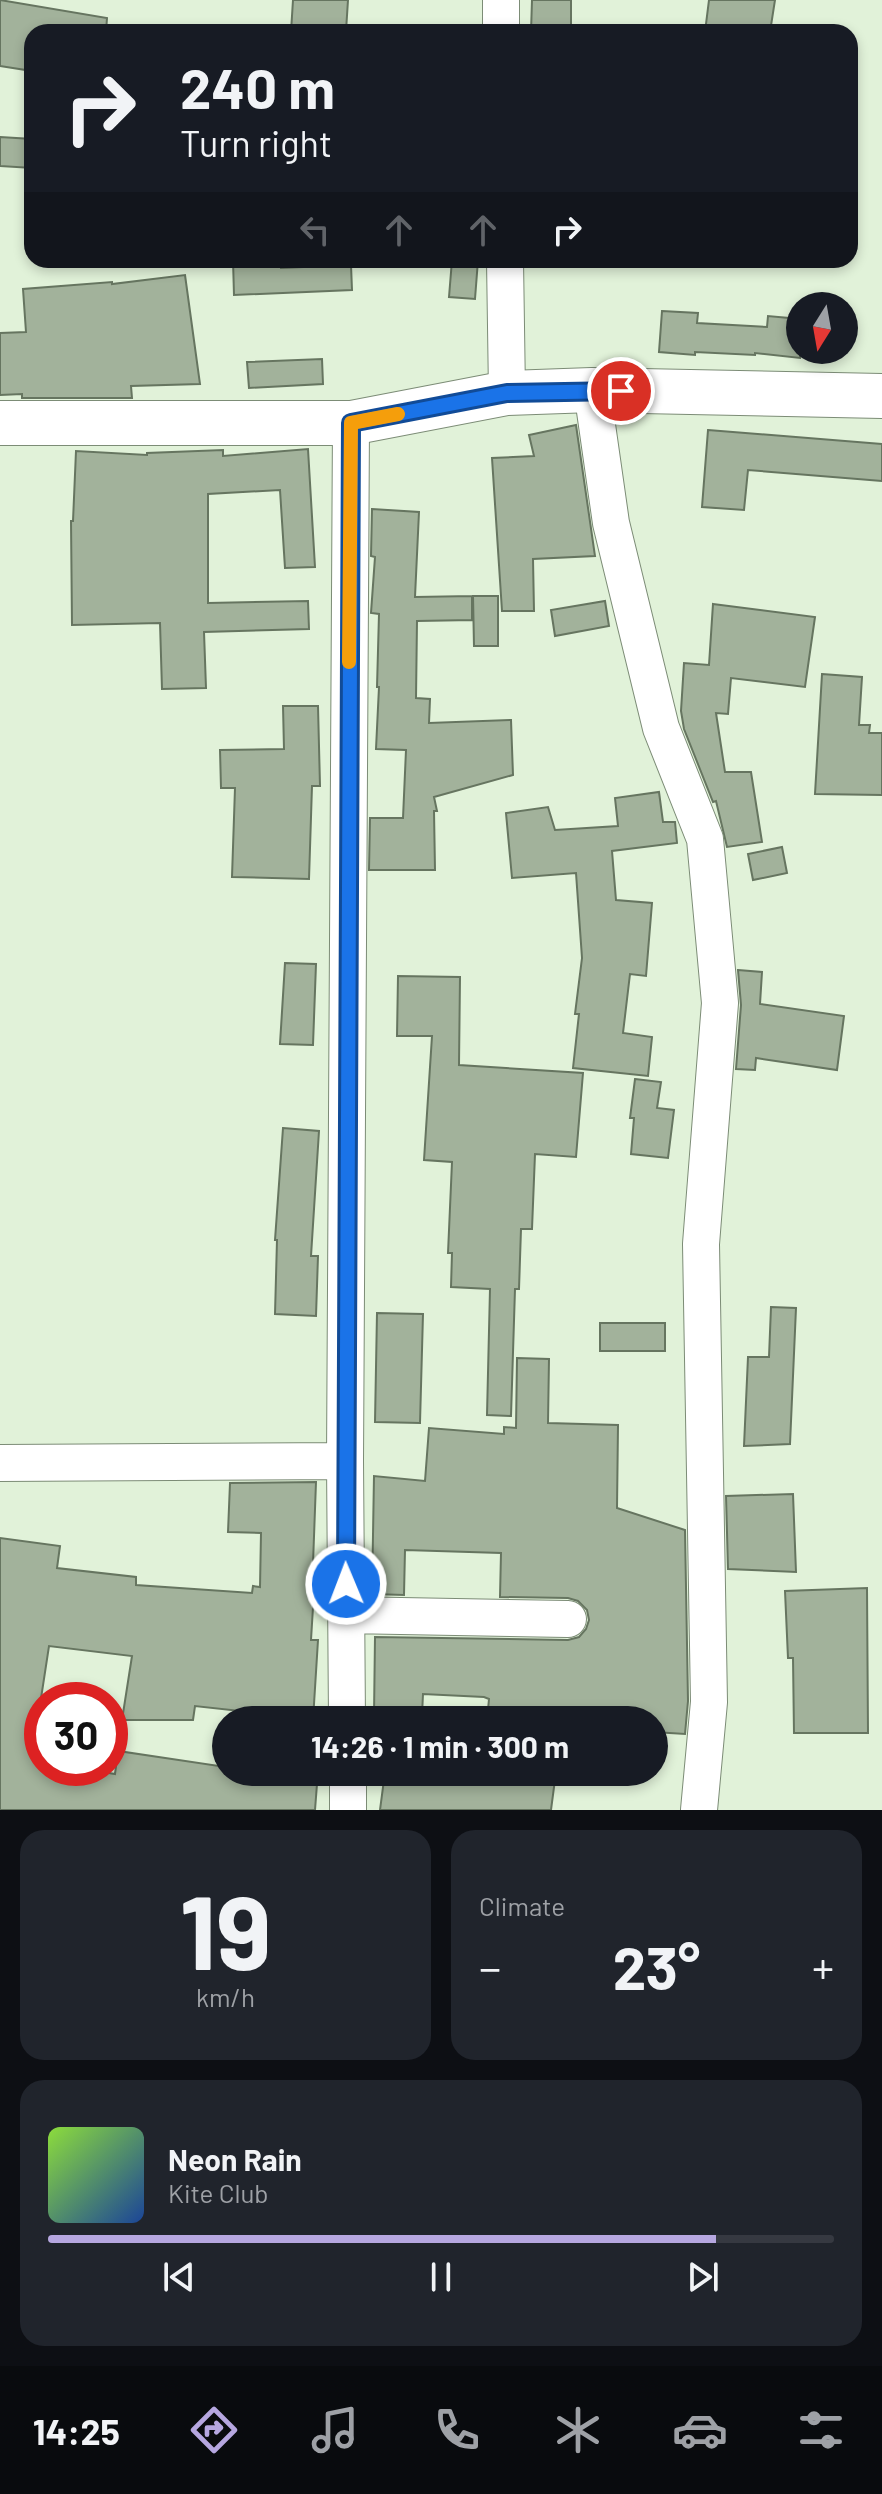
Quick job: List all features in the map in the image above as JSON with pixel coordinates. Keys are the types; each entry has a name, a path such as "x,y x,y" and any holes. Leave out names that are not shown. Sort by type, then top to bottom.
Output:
{"street":[{"path":"501,0 501,24"},
{"path":"505,268 507,393"},
{"path":"592,390 611,523 661,728 705,839 720,1003 701,1244 709,1702 699,1810"},
{"path":"0,423 351,423 507,393 592,390 882,396"},
{"path":"347,1706 345,1461 351,423"},
{"path":"0,1463 345,1461"},
{"path":"346,1615 568,1619"},
{"path":"348,1786 348,1810"}],"building":[{"path":"0,0 107,18 107,24 24,24 24,70 0,66"},
{"path":"293,0 348,0 346,24 292,24"},
{"path":"532,0 571,0 571,24 531,24"},
{"path":"709,0 775,0 771,24 706,24"},
{"path":"0,137 24,138 24,168 0,166"},
{"path":"233,268 351,268 352,290 234,295"},
{"path":"451,268 477,268 475,299 449,297"},
{"path":"185,275 200,384 131,386 132,398 22,398 22,394 0,395 0,333 26,332 23,289 112,284"},
{"path":"662,311 698,313 697,323 767,327 768,316 786,318 786,356 659,352"},
{"path":"322,359 323,384 249,388 247,362"},
{"path":"576,425 595,556 533,559 534,611 502,611 492,458 534,456 529,435"},
{"path":"708,430 882,444 882,481 748,470 744,510 702,507"},
{"path":"308,449 315,567 285,568 280,490 208,494 208,603 308,601 309,629 204,632 206,688 162,689 160,623 72,625 71,521 76,451 147,455 223,450 223,456"},
{"path":"372,509 419,512 415,597 472,596 472,620 417,621 416,698 430,699 429,723 511,720 513,775 434,797 437,811 434,811 435,870 369,870 370,818 403,818 406,750 376,749 379,614 371,613 375,557 371,556"},
{"path":"473,596 498,596 498,646 474,646"},
{"path":"605,601 609,626 555,636 551,610"},
{"path":"713,604 815,617 805,687 731,678 728,714 716,713 725,772 751,772 762,842 727,847 716,801 713,802 684,729 681,711 684,663 709,665"},
{"path":"822,674 862,677 859,725 870,725 869,733 882,733 882,795 815,794"},
{"path":"283,706 318,706 320,786 312,786 309,879 232,877 235,788 221,788 220,750 284,749"},
{"path":"659,792 663,822 675,822 677,843 612,851 616,900 652,903 646,976 630,974 623,1033 652,1037 648,1076 573,1068 579,1014 575,1014 582,958 576,873 512,878 506,813 548,807 555,830 618,826 615,798"},
{"path":"782,847 787,873 753,880 748,854"},
{"path":"285,963 316,964 313,1045 280,1044"},
{"path":"738,970 762,972 760,1004 844,1016 837,1070 756,1058 755,1070 736,1069 741,1005"},
{"path":"398,976 460,977 459,1065 583,1073 576,1157 535,1154 532,1229 521,1229 519,1289 515,1289 511,1416 487,1415 490,1289 451,1287 452,1253 448,1253 452,1162 424,1160 432,1036 397,1036"},
{"path":"635,1079 661,1082 657,1108 674,1110 668,1158 631,1154 634,1118 630,1118"},
{"path":"283,1128 319,1131 311,1256 318,1256 316,1316 275,1314 275,1240"},
{"path":"771,1307 796,1308 790,1444 744,1446 748,1357 769,1357"},
{"path":"377,1313 423,1314 420,1423 375,1422"},
{"path":"600,1323 665,1323 665,1351 600,1351"},
{"path":"517,1358 549,1359 548,1423 618,1425 617,1508 685,1530 688,1701 685,1734 668,1733 668,1706 488,1706 489,1699 484,1697 423,1694 422,1706 374,1706 375,1637 568,1640 579,1637 586,1629 589,1620 587,1610 578,1601 568,1598 500,1597 501,1553 405,1550 404,1595 372,1594 374,1476 425,1481 429,1428 504,1434 504,1427 516,1428"},
{"path":"316,1482 311,1640 318,1640 314,1706 195,1706 193,1720 128,1720 128,1682 132,1656 49,1646 43,1682 24,1682 24,1786 128,1786 128,1752 212,1765 212,1786 317,1786 315,1810 0,1810 0,1538 60,1546 57,1568 136,1577 136,1585 252,1593 253,1586 260,1587 261,1533 228,1532 230,1483"},
{"path":"793,1494 796,1572 728,1569 726,1496"},
{"path":"867,1588 868,1733 794,1733 793,1658 788,1658 785,1591"},
{"path":"383,1786 554,1786 551,1810 380,1810"}],"slow traffic":[{"path":"349,662 351,423 398,414"}],"route":[{"path":"346,1584 351,423 507,393 621,391"}]}
